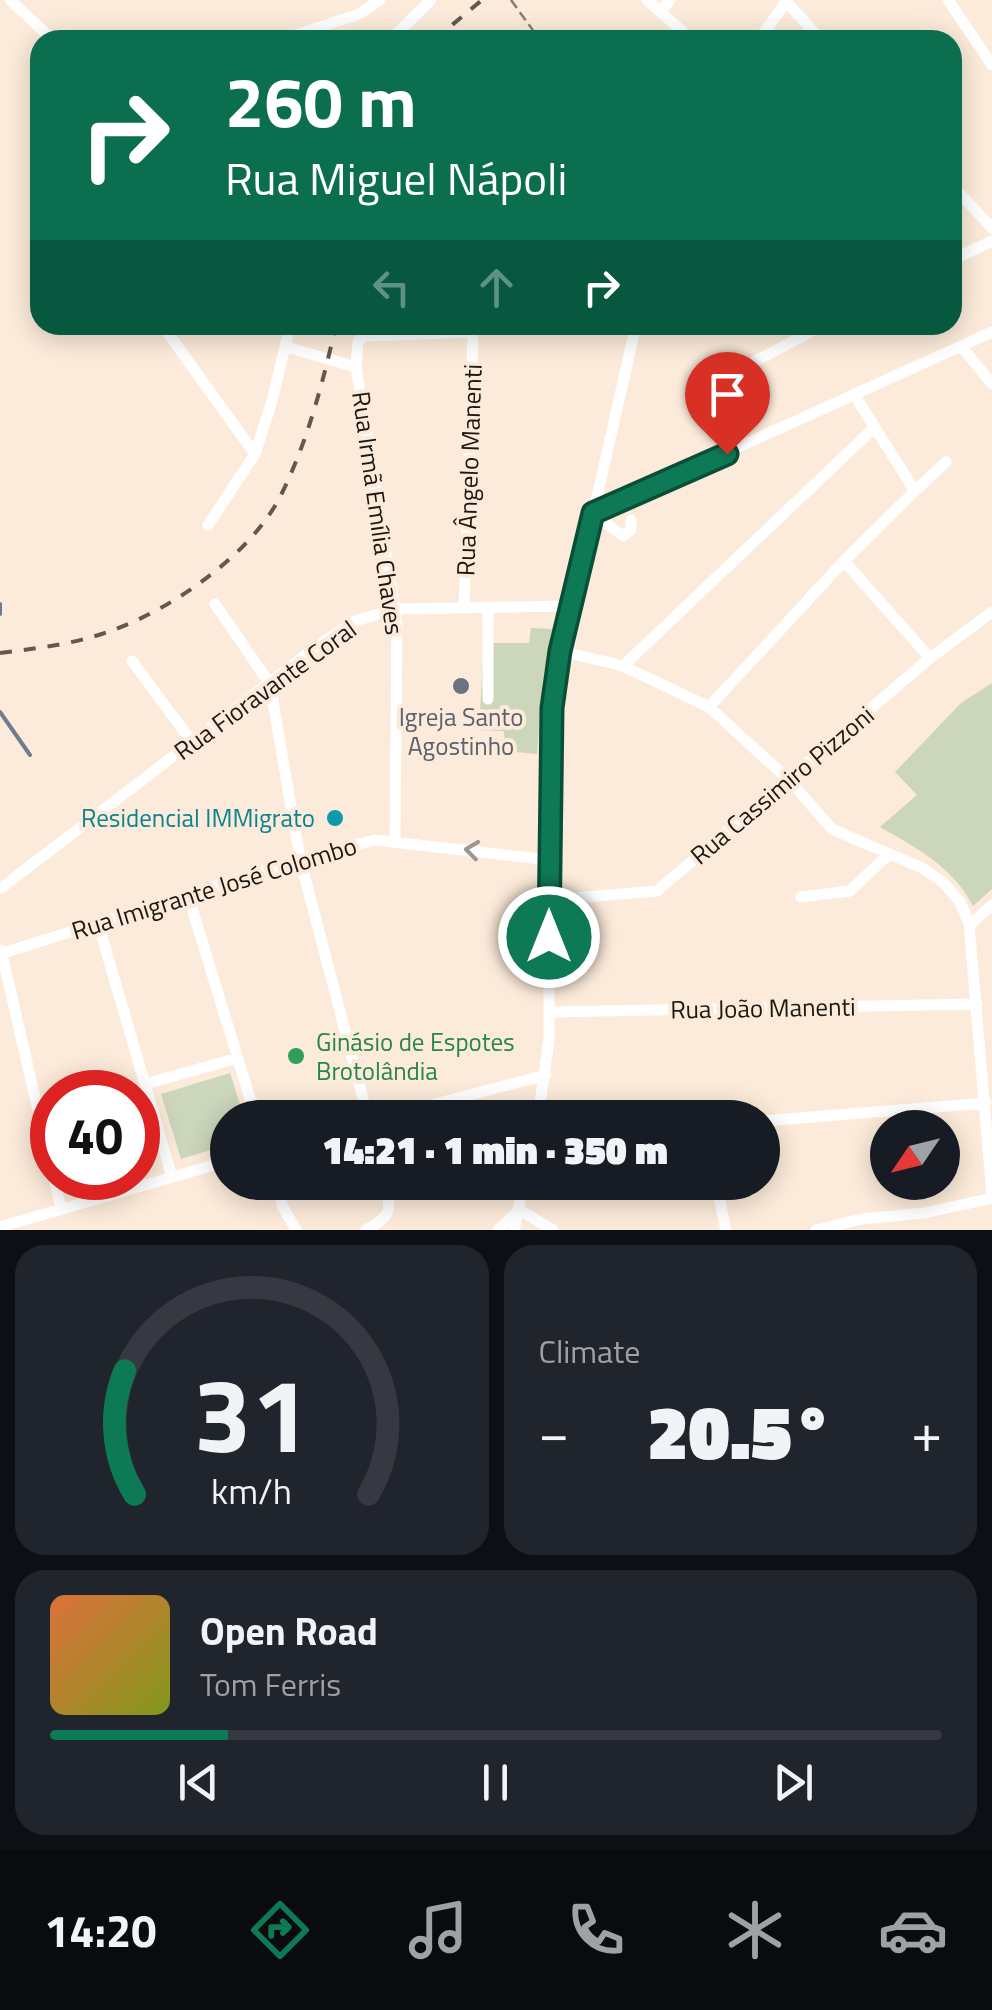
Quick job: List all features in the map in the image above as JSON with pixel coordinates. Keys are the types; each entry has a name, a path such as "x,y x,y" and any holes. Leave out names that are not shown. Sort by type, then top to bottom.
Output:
{"street":[{"path":"10,0 42,30"},
{"path":"311,30 360,14 380,0"},
{"path":"400,30 431,0"},
{"path":"647,0 681,30"},
{"path":"660,12 670,0"},
{"path":"948,0 992,65"},
{"path":"767,30 786,1 812,30"},
{"path":"962,196 992,228"},
{"path":"962,255 992,241"},
{"path":"593,513 992,332"},
{"path":"169,335 255,454"},
{"path":"208,525 255,454 288,335"},
{"path":"286,347 356,366 358,341 364,336 380,335"},
{"name":"Rua Ângelo Manenti","path":"464,607 478,335"},
{"path":"541,1100 549,1012 550,736 560,651 634,335"},
{"path":"727,376 805,335"},
{"path":"961,346 992,384"},
{"name":"Rua Irmã Emília Chaves","path":"356,366 396,610 395,840"},
{"path":"856,396 915,490"},
{"path":"623,666 875,427"},
{"path":"708,707 844,560 946,462"},
{"path":"593,513 623,536 631,530 631,520"},
{"path":"844,560 930,658"},
{"path":"215,604 270,684 300,859 363,1100"},
{"name":"Rua Fioravante Coral","path":"0,889 355,621 396,610 572,606"},
{"path":"488,607 488,699"},
{"name":"Rua Cassimiro Pizzoni","path":"549,900 656,892 930,658 992,612"},
{"path":"560,651 623,666 708,707 790,781 832,829 922,868 943,882 960,902 969,926 978,1004 992,1197 924,1213 816,1230"},
{"path":"132,661 192,742"},
{"name":"Rua Imigrante José Colombo","path":"1,951 300,859 375,840 550,860"},
{"path":"801,896 850,891 889,854"},
{"path":"188,895 251,1100"},
{"path":"969,926 992,905"},
{"path":"98,923 141,1070"},
{"path":"1,951 30,1075"},
{"name":"Rua João Manenti","path":"549,1012 978,1004"},
{"path":"160,1080 238,1058"},
{"path":"451,1100 546,1075"},
{"path":"780,1120 986,1103"},
{"path":"160,1136 172,1177"},
{"path":"0,1227 210,1166"},
{"path":"59,1200 61,1208"},
{"path":"281,1200 296,1230"},
{"path":"366,1230 381,1222 389,1210 388,1200"},
{"path":"514,1230 520,1200"},
{"path":"720,1200 726,1230"},
{"path":"498,1230 518,1210"},
{"path":"518,1210 553,1230"}],"path":[{"path":"511,0 533,30"}],"green space":[{"path":"531,628 552,629 537,754 505,751 504,731 479,730 484,643 529,643"},
{"path":"992,683 992,889 973,906 945,869 880,827 917,795 895,772 961,703"},
{"path":"230,1073 239,1100 210,1100 210,1150 181,1159 161,1094"}],"waterway":[{"path":"0,604 0,614"},
{"path":"0,712 30,755"}],"railway":[{"path":"446,30 482,0"},
{"path":"0,653 57,645 113,630 186,593 232,557 252,537 282,493 314,411 334,335"}],"place":[{"name":"Igreja Santo Agostinho","path":"461,686"},
{"name":"Residencial IMMigrato","path":"335,818"},
{"name":"Ginásio de Espotes Brotolândia","path":"296,1056"}],"route":[{"path":"549,937 552,708 560,651 593,513 727,454"}]}
